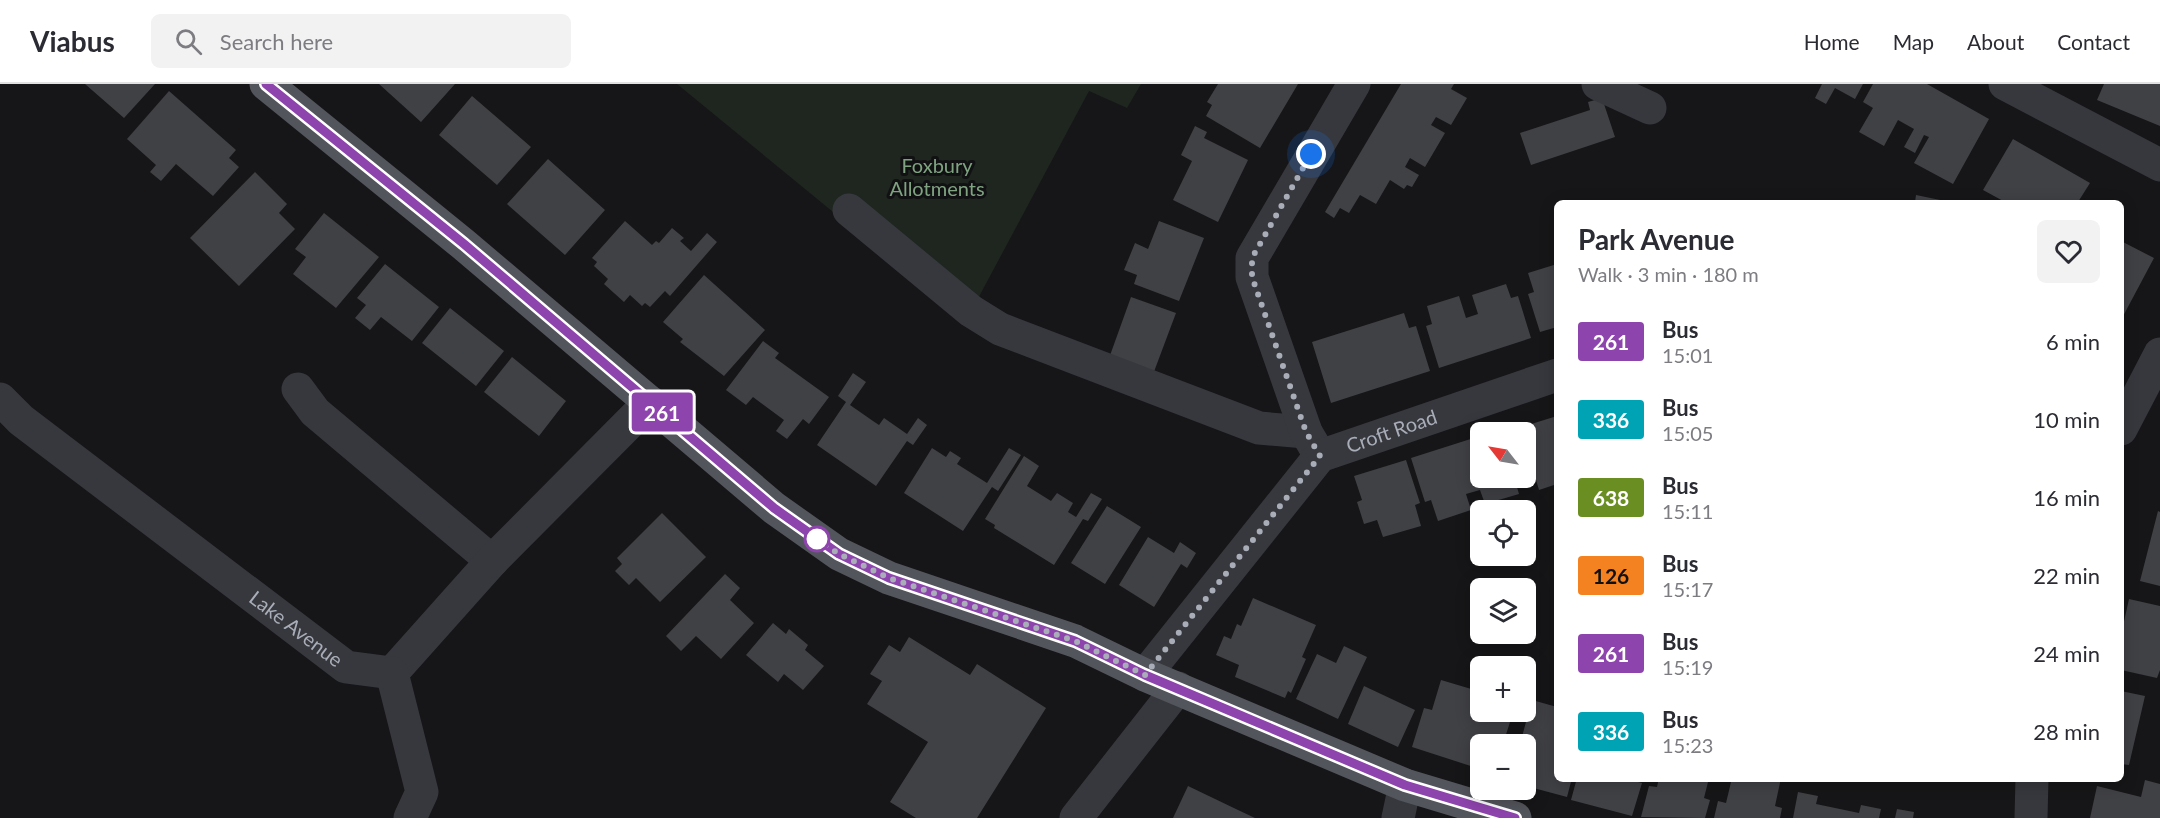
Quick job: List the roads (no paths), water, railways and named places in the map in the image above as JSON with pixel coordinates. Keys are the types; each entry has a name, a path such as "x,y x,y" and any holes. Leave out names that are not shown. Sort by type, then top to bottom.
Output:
{"main road":[{"path":"266,84 464,244 774,508 839,554 889,578 1075,641 1145,675 1405,785 1515,818"}],"street":[{"path":"1313,444 1252,277 1252,258 1354,84"},
{"path":"1598,84 1650,108"},
{"path":"2005,84 2048,97 2160,165"},
{"path":"849,210 971,311 1000,329 1259,428 1313,444"},
{"path":"2124,417 2129,396 2160,354"},
{"name":"Croft Road","path":"1145,675 1313,444 1554,376"},
{"path":"298,389 315,412 492,561"},
{"name":"Lake Avenue","path":"0,399 31,428 346,667 392,673"},
{"path":"410,818 422,792 392,673 492,561 650,402"},
{"path":"1076,818 1178,688"},
{"path":"2031,818 2032,782"},
{"path":"1398,818 1405,785"}],"park label":[{"name":"Foxbury Allotments","path":"937,178"}]}
